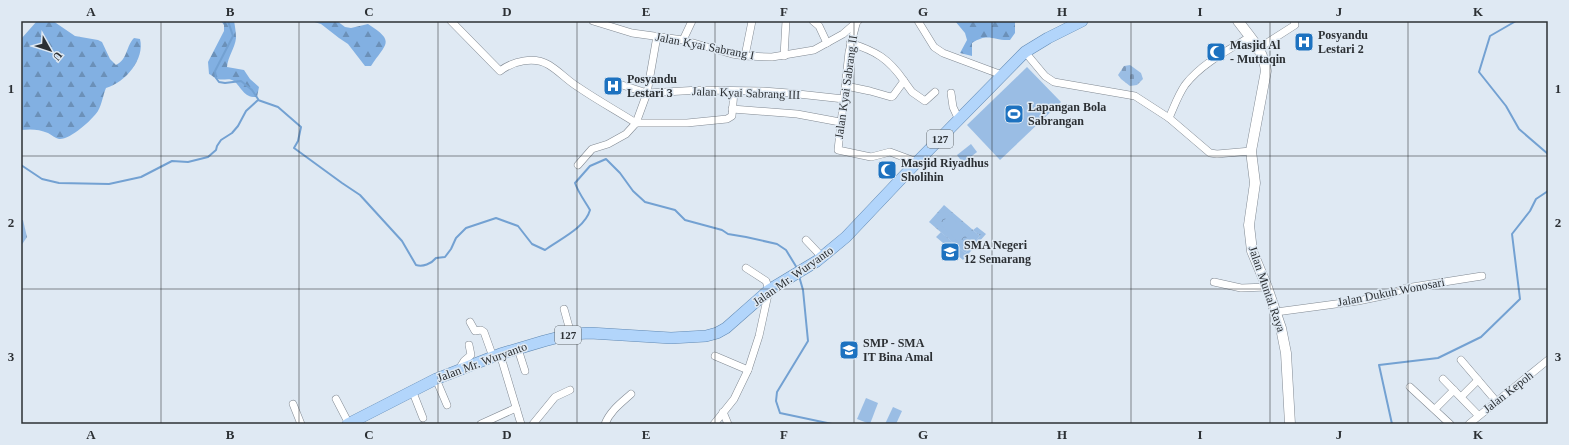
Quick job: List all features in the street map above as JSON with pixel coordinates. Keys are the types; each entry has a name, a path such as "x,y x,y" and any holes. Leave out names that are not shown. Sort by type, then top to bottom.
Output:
{"main road":[{"name":"Jalan Mr. Wuryanto","path":"348,424 412,390 459,369 518,348 571,334 590,333 671,338 712,335 726,328 769,290 822,257 846,237 1025,52 1048,38 1082,21"},
{"name":"Jalan Muntal Raya","path":"1238,21 1259,48 1265,61 1266,71 1251,151 1255,183 1249,225 1252,251 1267,286 1281,328 1286,353 1290,424"}],"street":[{"path":"451,21 500,71 512,63 521,61 548,64 577,87 636,123 687,124 727,119 732,116 734,91"},
{"name":"Jalan Kyai Sabrang I","path":"593,21 632,32 683,40 745,56 772,57 814,50 843,34 857,22"},
{"path":"683,40 692,21"},
{"path":"745,56 752,21"},
{"path":"784,56 786,21"},
{"path":"813,21 819,26 827,43"},
{"path":"918,21 934,46 943,53 1002,75"},
{"name":"Jalan Kyai Sabrang II","path":"857,22 850,43 838,150 870,157 890,152 918,162"},
{"path":"1259,48 1284,33 1295,22"},
{"path":"578,166 592,149 608,144 621,137 626,134 636,123 647,93 657,36"},
{"path":"1169,118 1180,94 1191,79 1208,64 1250,37"},
{"path":"850,43 868,49 885,58 892,64 912,92 924,101 935,92"},
{"path":"1025,52 1045,76 1054,82 1135,96 1169,118 1210,153 1217,154 1251,151"},
{"path":"846,86 890,97 893,96 904,81"},
{"path":"622,84 647,93"},
{"name":"Jalan Kyai Sabrang III","path":"647,93 700,90 734,91 789,93 844,99"},
{"path":"951,93 959,120"},
{"path":"732,109 797,114 840,122"},
{"path":"806,240 822,257"},
{"path":"714,424 734,399 748,370 759,336 769,290 766,282 746,268"},
{"name":"Jalan Dukuh Wonosari","path":"1276,312 1358,301 1387,295 1406,288 1482,276"},
{"path":"1214,282 1241,288 1267,286"},
{"path":"564,309 571,334"},
{"path":"470,322 475,330 481,330 484,332 496,355 521,424"},
{"path":"459,369 471,354 469,345"},
{"path":"518,348 525,371"},
{"path":"715,356 748,370"},
{"path":"1461,360 1496,401"},
{"name":"Jalan Kepoh","path":"1468,424 1548,360"},
{"path":"436,379 447,405"},
{"path":"1443,379 1478,415"},
{"path":"1464,394 1478,380"},
{"path":"1410,387 1450,424"},
{"path":"412,390 423,418"},
{"path":"533,424 555,397 570,390"},
{"path":"1437,407 1454,390"},
{"path":"605,424 615,408 631,394"},
{"path":"336,399 348,424"},
{"path":"293,404 301,424"},
{"path":"481,424 516,408"},
{"path":"723,412 728,424"}],"green space":[{"path":"37,21 53,21 75,36 102,42 110,59 116,65 125,56 131,41 134,38 140,39 140,54 132,69 120,81 106,88 98,111 91,119 75,133 64,138 58,139 48,133 38,130 21,130 21,39"},
{"path":"221,21 234,21 236,38 227,67 244,70 250,79 259,87 257,97 246,94 232,80 217,79 209,74 208,62 224,31 224,25"},
{"path":"311,21 337,21 345,27 351,28 368,24 382,35 386,43 371,66 365,66 348,44 321,24"},
{"path":"955,21 1015,21 1015,33 1010,40 987,37 972,43 972,56 960,53 967,40 965,33"},
{"path":"1130,65 1141,73 1143,79 1137,85 1130,86 1118,75 1124,66"},
{"name":"Lapangan Bola Sabrangan","path":"1027,67 1061,102 1000,160 967,125"},
{"path":"971,144 977,152 963,163 957,155"},
{"path":"944,205 980,236 965,253 929,222"},
{"path":"949,215 968,232 959,242 940,225"},
{"path":"21,220 23,220 27,237 21,246"},
{"path":"977,227 986,234 963,260 936,237 941,232 965,253 980,236 973,230"},
{"path":"972,231 978,236 965,251 959,246"},
{"path":"866,398 878,403 870,424 857,419"},
{"path":"893,407 902,411 896,424 885,424"}],"waterway":[{"path":"228,21 233,36 215,71 216,78 219,82 225,83 241,81 252,90 258,99"},
{"path":"1516,21 1490,36 1479,72 1506,106 1519,129 1548,154"},
{"path":"21,165 42,179 59,183 109,184 141,177 172,161 188,162 208,157 216,150 221,140 232,133 238,126 246,111 258,100 278,107 301,127 298,141 294,148 360,195 402,241 416,265 419,266 432,262 436,258 445,257 456,238 466,228 496,218 518,226 532,244 545,250 578,228 583,222 590,210 575,183 590,166 606,159 620,173 633,191 645,202 675,210 685,220 722,230 728,234 777,244 786,250 797,268"},
{"path":"1392,424 1379,365 1438,358 1481,337 1520,299 1512,234 1530,211 1536,199 1548,191"},
{"path":"799,276 803,290 808,341 777,392 776,401 780,413 832,424"}],"place":[{"name":"Posyandu Lestari 2","path":"1304,42"},
{"name":"Masjid Al - Muttaqin","path":"1216,52"},
{"name":"Posyandu Lestari 3","path":"613,86"},
{"name":"Lapangan Bola Sabrangan","path":"1014,114"},
{"name":"Masjid Riyadhus Sholihin","path":"887,170"},
{"name":"SMA Negeri 12 Semarang","path":"950,252"},
{"name":"SMP - SMA IT Bina Amal","path":"849,350"}]}
